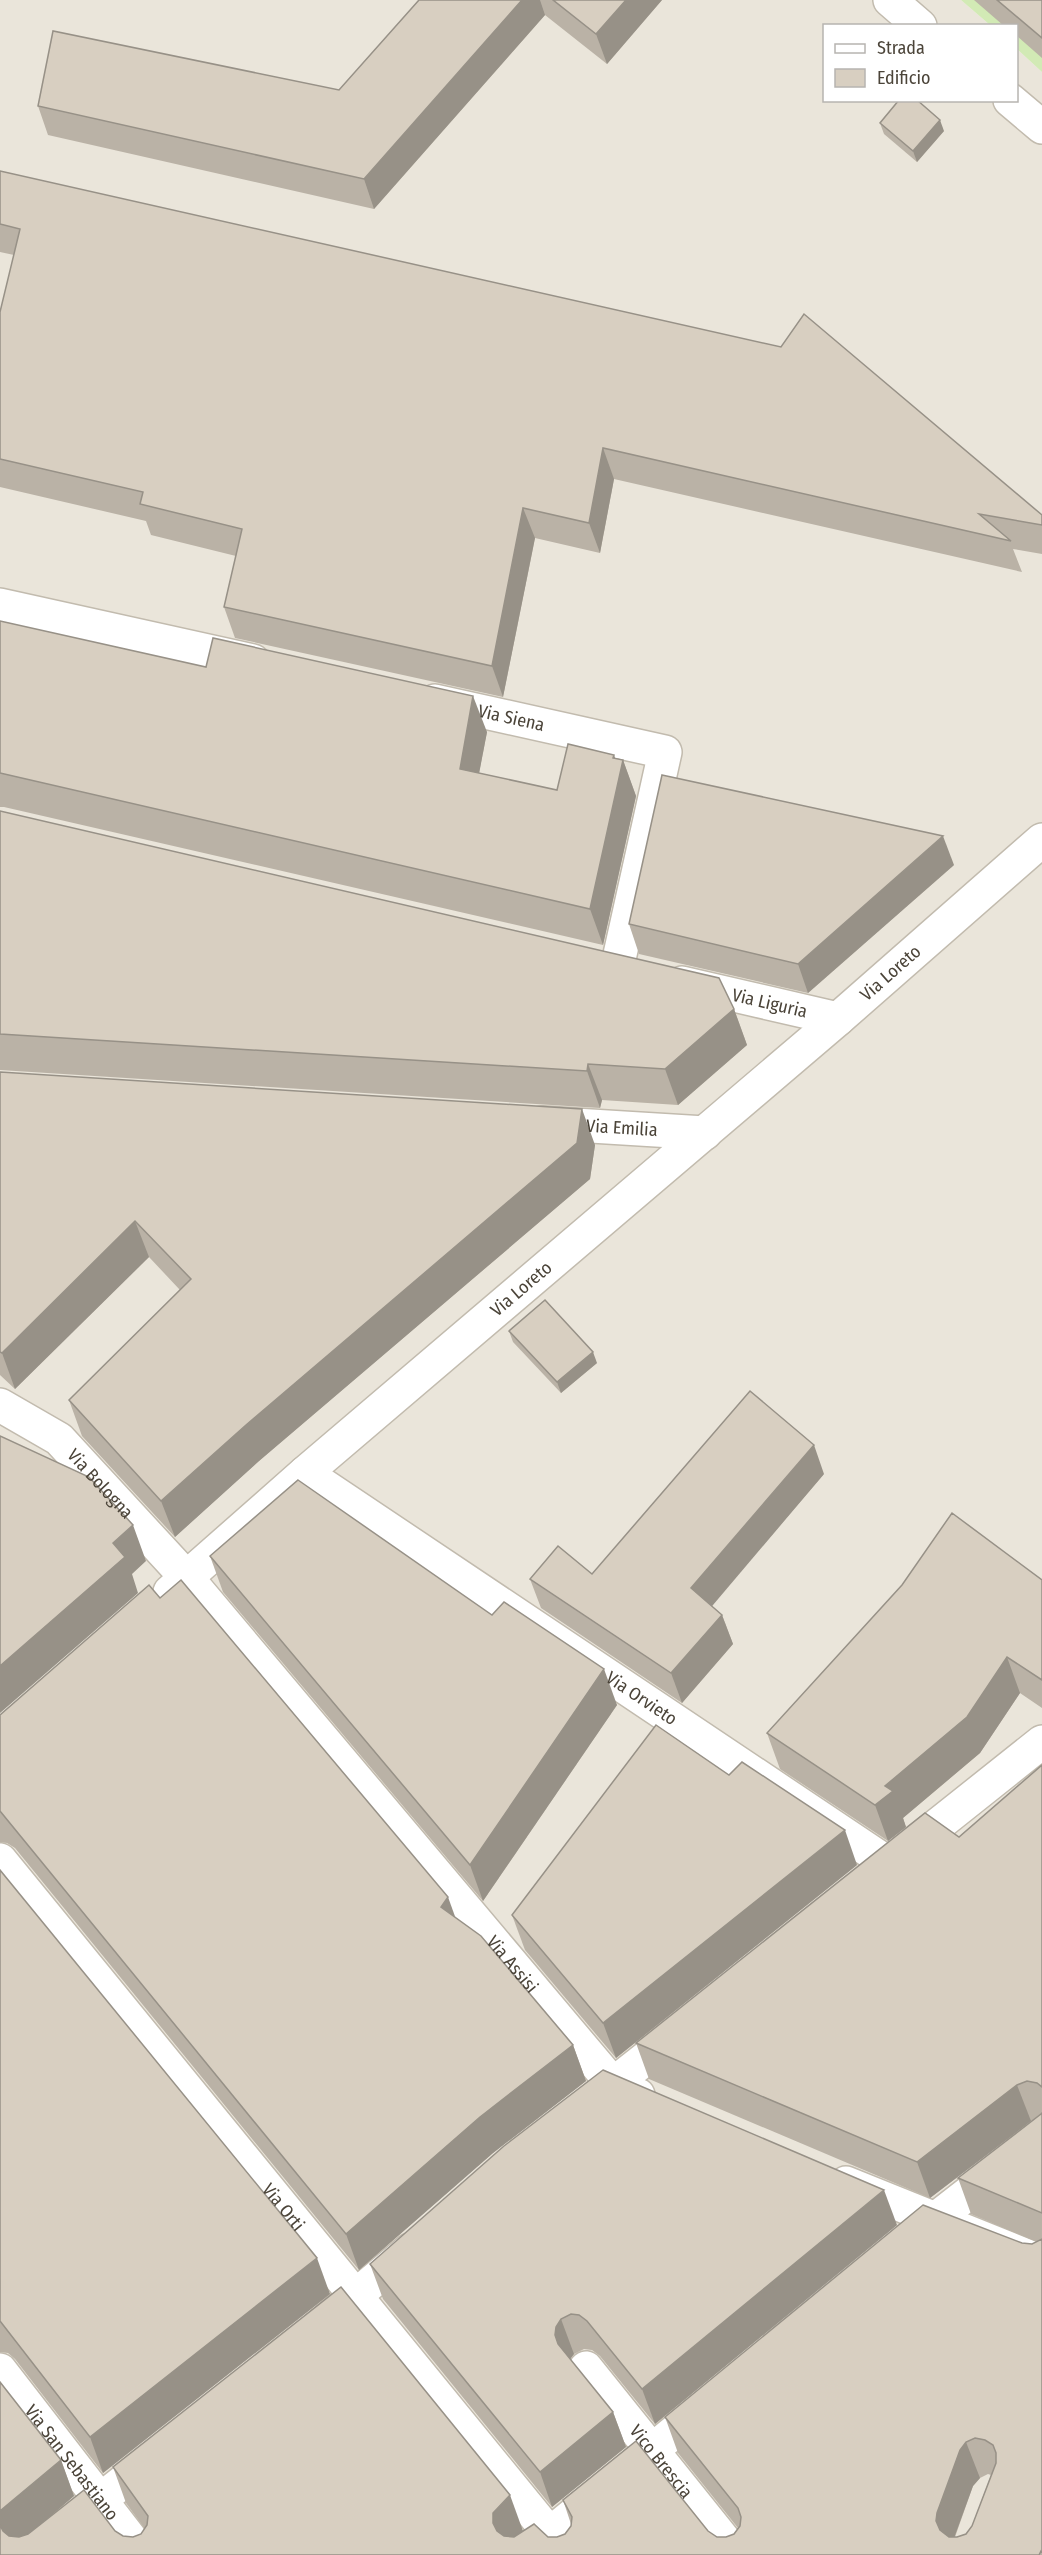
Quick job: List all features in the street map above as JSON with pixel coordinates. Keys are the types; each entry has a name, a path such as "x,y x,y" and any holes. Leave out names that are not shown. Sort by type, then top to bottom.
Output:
{"street":[{"path":"890,0 918,24"},
{"path":"1012,102 1042,127"},
{"path":"0,605 280,667"},
{"name":"Via Siena","path":"408,695 665,752 637,972"},
{"name":"Via Loreto","path":"152,1608 305,1473 838,1019 1042,840"},
{"name":"Via Liguria","path":"582,960 838,1019"},
{"name":"Via Emilia","path":"514,1121 705,1133"},
{"name":"Via Bologna","path":"0,1405 59,1439 187,1578"},
{"name":"Via Orvieto","path":"305,1473 889,1864"},
{"name":"Via Assisi","path":"187,1578 613,2085 669,2108"},
{"path":"861,1886 1042,1742"},
{"name":"Via Orti","path":"0,1860 559,2545"},
{"path":"577,2112 705,2011"},
{"path":"897,2250 1042,2136"},
{"path":"823,2173 933,2220 1042,2262"},
{"path":"294,2347 358,2296 436,2228"},
{"name":"Vico Brescia","path":"586,2368 736,2555"},
{"name":"Via San Sebastiano","path":"0,2370 143,2555"},
{"path":"524,2555 559,2545 652,2450 734,2383"},
{"path":"30,2555 183,2434"}],"shaded area":[{"path":"0,0 961,0 989,24 823,24 823,102 1018,102 1018,50 1042,72 1042,2555 0,2555"}],"green space":[{"path":"961,0 1042,0 1042,72 1018,50 1018,24 989,24"}],"building":[{"path":"419,0 522,0 364,179 38,106 53,31 339,90"},
{"path":"553,0 626,0 596,34"},
{"path":"997,0 1042,0 1042,38"},
{"path":"897,102 919,102 940,120 913,151 880,123"},
{"path":"0,171 781,347 804,314 1042,515 1042,525 979,514 1011,541 603,448 589,523 523,508 492,666 224,607 242,529 140,504 143,492 0,459 0,312 20,229 0,224"},
{"path":"0,621 206,667 213,638 473,696 460,769 557,790 568,744 614,755 613,758 623,760 590,909 0,773"},
{"path":"662,775 943,836 798,964 629,924"},
{"path":"0,811 719,978 734,1009 665,1069 588,1064 587,1071 0,1034"},
{"path":"0,1072 582,1109 577,1143 246,1425 161,1501 69,1400 191,1279 135,1221 2,1353 0,1352"},
{"path":"545,1300 593,1352 557,1382 509,1331"},
{"path":"750,1391 814,1445 691,1588 722,1615 671,1673 530,1579 558,1546 592,1574"},
{"path":"0,1436 89,1477 133,1525 113,1543 125,1557 0,1666"},
{"path":"298,1480 492,1615 504,1602 604,1669 470,1865 210,1556"},
{"path":"952,1513 1042,1580 1042,1680 1007,1657 967,1717 885,1786 893,1791 875,1805 767,1733 902,1585"},
{"path":"181,1580 448,1897 441,1907 481,1936 573,2045 480,2117 346,2234 0,1811 0,1715 149,1585 160,1598"},
{"path":"656,1725 729,1775 742,1762 845,1830 603,2023 512,1915"},
{"path":"1042,1765 1042,2087 1037,2083 1027,2081 1017,2085 917,2162 636,2043 925,1813 959,1837"},
{"path":"0,1870 317,2258 90,2437 0,2321"},
{"path":"603,2070 884,2190 642,2389 587,2321 579,2315 571,2314 561,2319 556,2327 555,2335 558,2344 613,2412 540,2472 370,2264 504,2146"},
{"path":"1041,2114 1042,2213 958,2178"},
{"path":"923,2205 1022,2243 1032,2244 1042,2239 1042,2552 1039,2555 0,2555 0,2525 9,2536 19,2537 28,2534 84,2490 115,2531 123,2536 133,2537 141,2534 147,2525 148,2516 113,2467 341,2287 510,2495 493,2513 493,2523 497,2531 504,2536 514,2537 534,2524 548,2537 565,2534 571,2526 572,2517 563,2500 636,2441 708,2531 717,2537 734,2534 740,2526 741,2517 738,2508 665,2417","holes":["975,2438 993,2445 996,2463 972,2526 966,2534 949,2537 940,2530 936,2521 937,2513 960,2450 966,2442"]},
{"path":"0,2382 61,2460 0,2511"}]}
